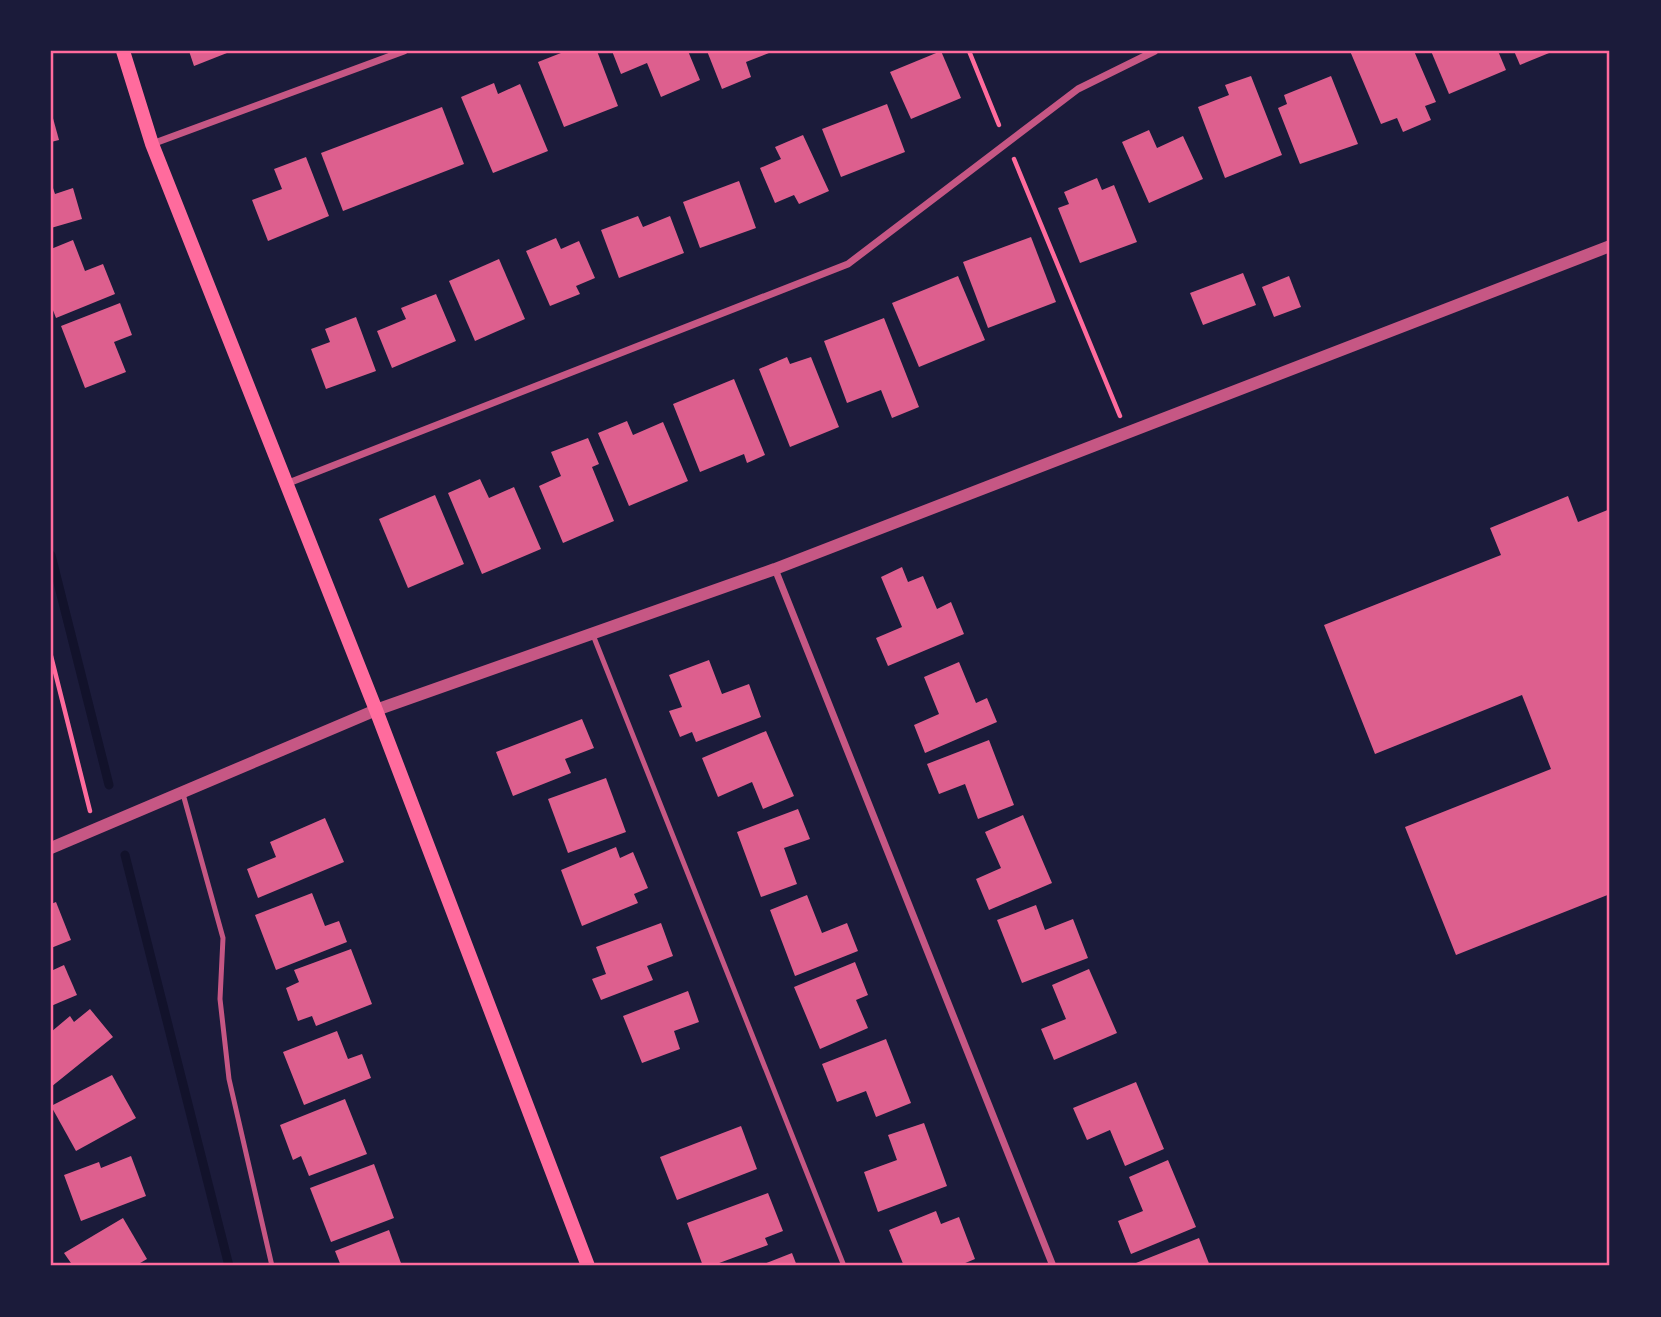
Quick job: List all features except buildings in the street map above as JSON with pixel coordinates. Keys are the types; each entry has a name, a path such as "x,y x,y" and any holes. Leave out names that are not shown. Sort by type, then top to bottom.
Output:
{"main road":[{"path":"123,51 152,145 376,710 588,1266"}],"street":[{"path":"152,145 404,51"},
{"path":"286,484 848,264 1078,89 1154,51"},
{"path":"51,848 376,710 775,569 1610,246"},
{"path":"775,569 1053,1266"}],"lane":[{"path":"593,633 845,1266"},
{"path":"183,792 223,937 220,999 229,1079 272,1266"}],"path":[{"path":"969,51 1127,433"},
{"path":"51,656 94,829"}],"waterway":[{"path":"51,555 109,785"},
{"path":"125,855 229,1266"}]}
